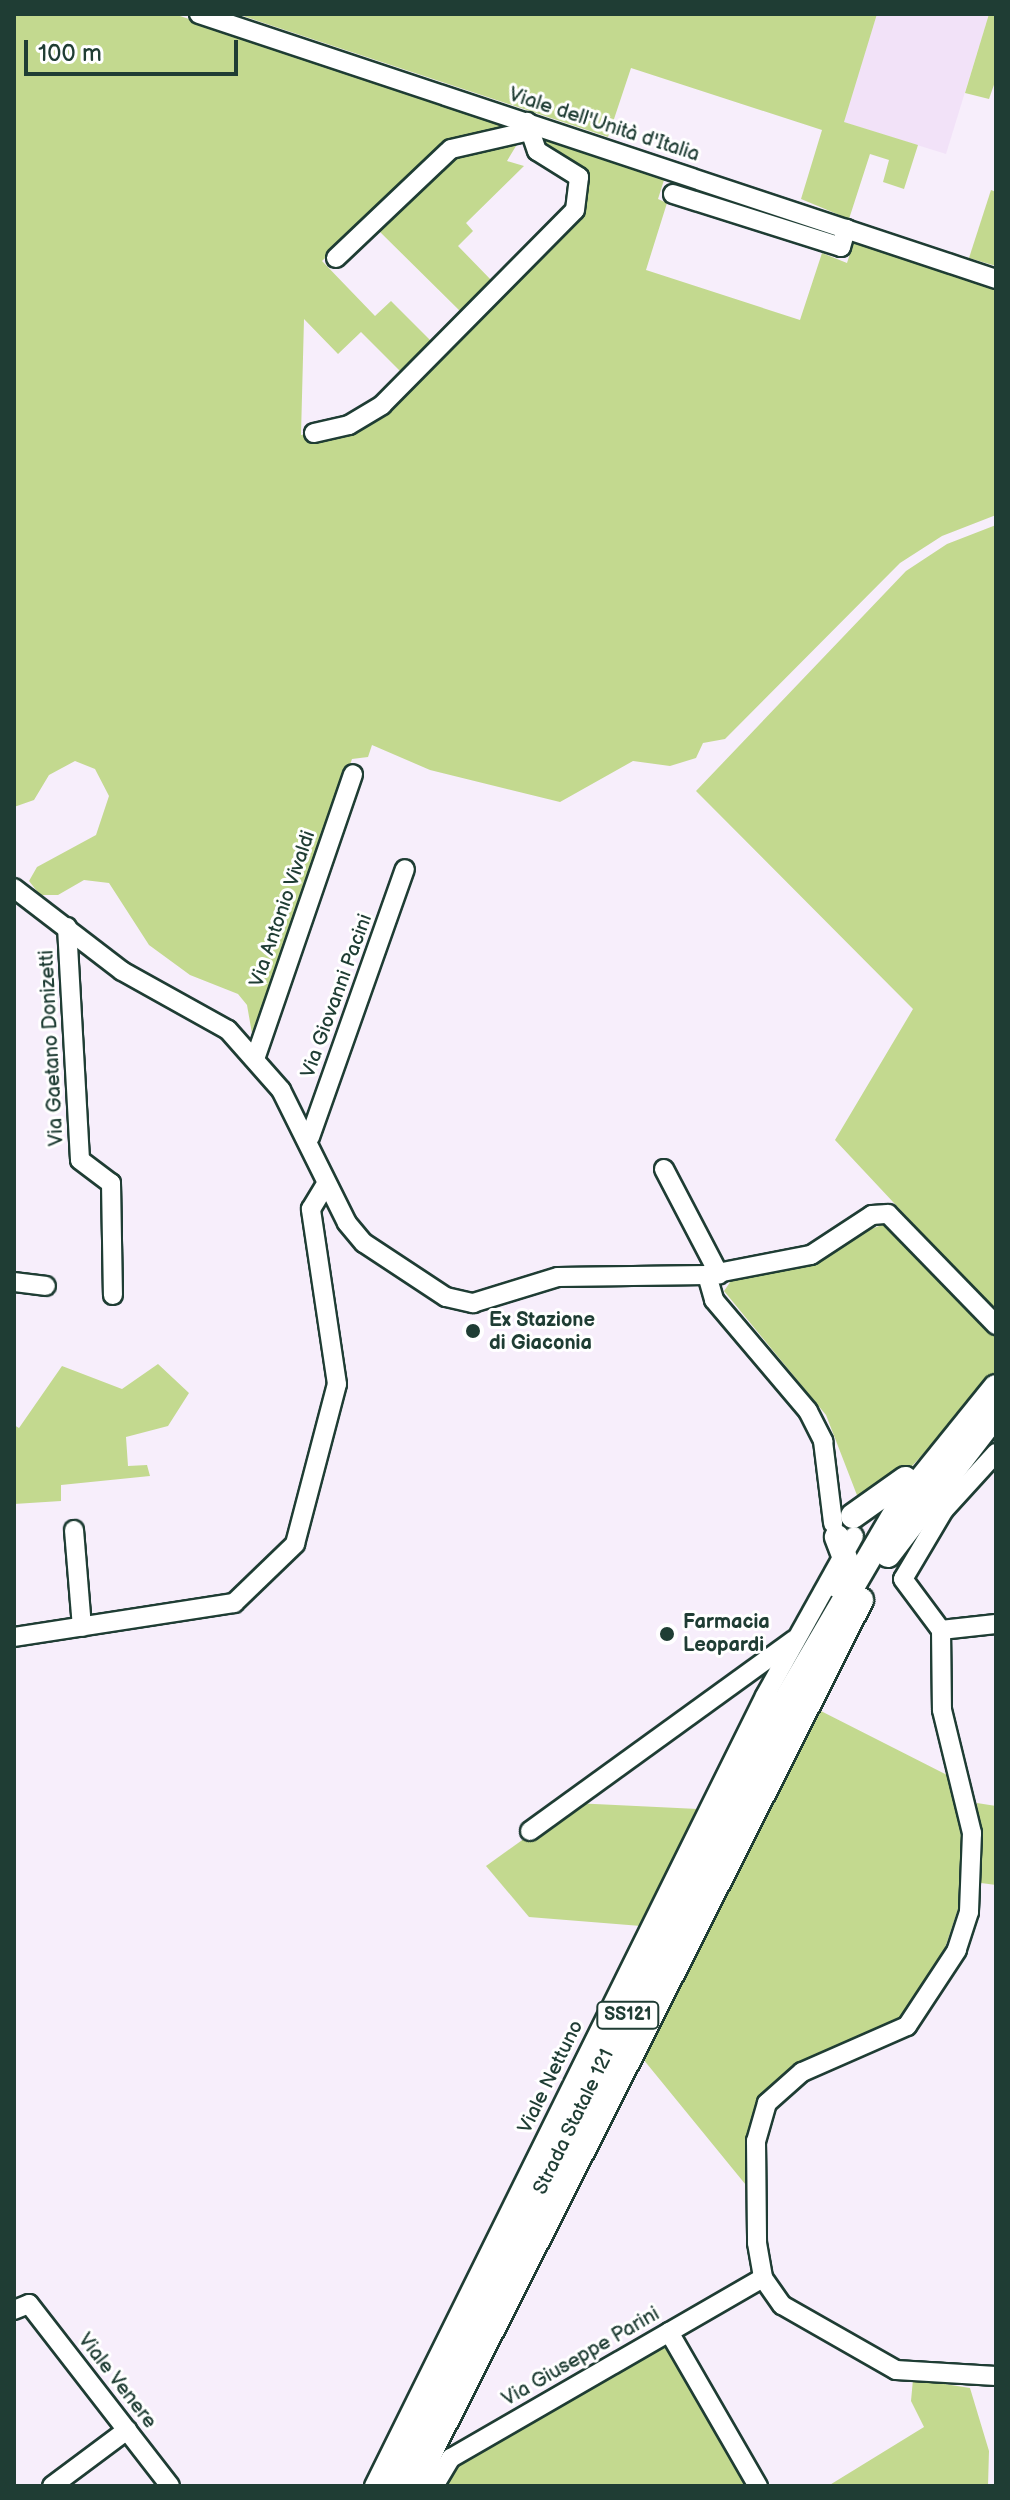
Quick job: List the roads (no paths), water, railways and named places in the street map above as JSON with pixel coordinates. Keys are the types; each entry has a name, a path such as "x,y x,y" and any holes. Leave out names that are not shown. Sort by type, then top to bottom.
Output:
{"main road":[{"name":"SS121","path":"850,1538 991,1401"},
{"path":"850,1538 944,1431 991,1401"},
{"name":"Strada Statale 121","path":"393,2486 786,1700 850,1538"},
{"name":"Strada Statale 121","path":"413,2486 802,1708 850,1538"}],"street":[{"name":"Viale dell'Unità d'Italia","path":"199,14 526,127 996,279"},
{"path":"314,433 349,425 382,405 575,210 579,177 537,151 526,127 451,149 336,258"},
{"path":"673,194 841,247 846,229"},
{"name":"Via Antonio Vivaldi","path":"255,1059 353,774"},
{"name":"Via Giovanni Pacini","path":"310,1137 405,869"},
{"path":"14,888 122,971 228,1030 255,1059 310,1137 325,1186 364,1243 446,1297 468,1303 558,1277 713,1274 811,1255 872,1215 888,1214 996,1325"},
{"name":"Via Gaetano Donizetti","path":"67,927 80,1160 111,1183 113,1295"},
{"path":"664,1169 713,1274 714,1300 808,1411 823,1441 850,1538"},
{"path":"14,1637 234,1603 295,1544 337,1384 311,1209 325,1186"},
{"path":"14,1282 46,1286"},
{"path":"996,1453 944,1510 903,1579 941,1630 942,1710 972,1833 969,1912 943,1983 907,2026 802,2072 767,2103 756,2141 763,2278 782,2305 877,2363 925,2376 996,2376"},
{"path":"74,1530 82,1627"},
{"name":"Viale Nettuno","path":"374,2486 794,1640 850,1538"},
{"path":"941,1630 996,1624"},
{"path":"530,1831 794,1640"},
{"name":"Via Giuseppe Parini","path":"434,2486 451,2458 763,2278"},
{"name":"Viale Venere","path":"22,2307 127,2430 170,2486"},
{"path":"669,2332 758,2486"},
{"path":"52,2486 127,2430"}],"place":[{"name":"Ex Stazione di Giaconia","path":"473,1331"},
{"name":"Farmacia Leopardi","path":"667,1634"}]}
